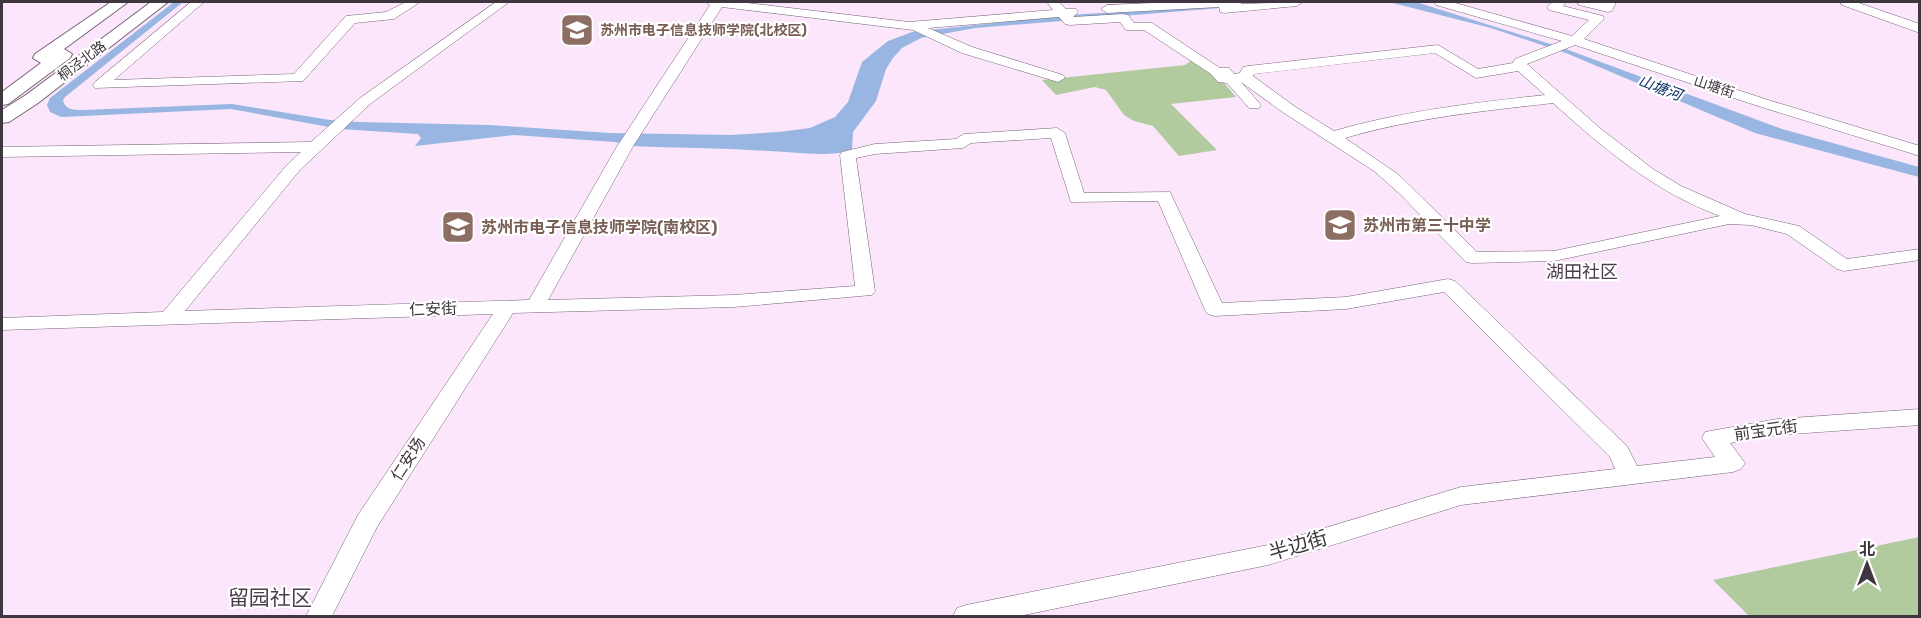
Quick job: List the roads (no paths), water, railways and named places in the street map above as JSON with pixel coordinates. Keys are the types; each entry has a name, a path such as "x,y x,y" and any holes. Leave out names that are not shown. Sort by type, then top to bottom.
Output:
{"main road":[{"name":"桐泾北路","path":"2,87 120,2"},
{"name":"桐泾北路","path":"2,100 136,2"},
{"name":"桐泾北路","path":"2,111 151,2"},
{"name":"桐泾北路","path":"2,118 32,99 160,2"}],"street":[{"path":"198,2 100,85 298,78 351,19 389,16 414,2"},
{"path":"168,319 293,168 315,147 365,101 503,2"},
{"path":"535,306 624,148 715,2 912,27 1065,12 1236,2"},
{"path":"1053,2 1065,12 1125,19 1297,2"},
{"name":"山塘街","path":"1440,2 1565,45 1920,151"},
{"path":"1521,66 1520,62 1565,45 1598,19 1553,7 1560,2"},
{"path":"1583,2 1608,8 1610,2"},
{"path":"1846,2 1920,29"},
{"path":"1125,19 1131,27 1147,26 1216,71 1223,79 1246,77 1292,112 1365,157 1403,188 1472,258 1554,256 1729,219 1751,220"},
{"path":"1125,19 1137,28 1157,27 1223,69 1254,105"},
{"path":"912,27 935,39 1027,66 1058,78"},
{"path":"1246,77 1248,70 1438,49 1476,74 1521,66"},
{"path":"1521,66 1609,145 1643,172 1709,207 1793,230 1844,265 1920,254"},
{"path":"1331,137 1383,122 1443,111 1557,98"},
{"name":"仁安街","path":"2,324 734,301 865,291 848,155 875,149 963,143 964,139 1057,133 1077,198 1164,196 1215,310 1346,303 1448,285 1619,452 1630,477"},
{"path":"2,152 315,147"},
{"name":"仁安场","path":"319,616 367,522 507,307"},
{"name":"前宝元街","path":"1630,477 1733,463 1713,438 1777,427 1920,417"},
{"name":"半边街","path":"966,616 1268,555 1461,496 1630,477"}],"water":[{"path":"174,2 183,2 65,97 63,100 66,106 83,110 232,104 330,120 359,122 490,125 610,133 731,135 779,132 810,128 835,117 848,102 862,62 888,41 912,32 1066,15 1292,2 975,28 921,38 902,48 886,69 876,101 853,132 852,151 831,154 631,146 615,142 514,135 415,146 421,138 418,134 340,129 231,109 61,117 50,112 47,105 50,98"},
{"name":"山塘河","path":"1389,2 1421,2 1419,3 1563,48 1782,129 1919,167 1919,177 1755,133 1566,53 1491,28"}],"place":[{"name":"苏州市电子信息技师学院(北校区)","path":"577,30"},
{"name":"苏州市第三十中学","path":"1340,225"},
{"name":"苏州市电子信息技师学院(南校区)","path":"458,227"}],"district":[{"name":"湖田社区","path":"1582,272"},
{"name":"留园社区","path":"270,597"}]}
